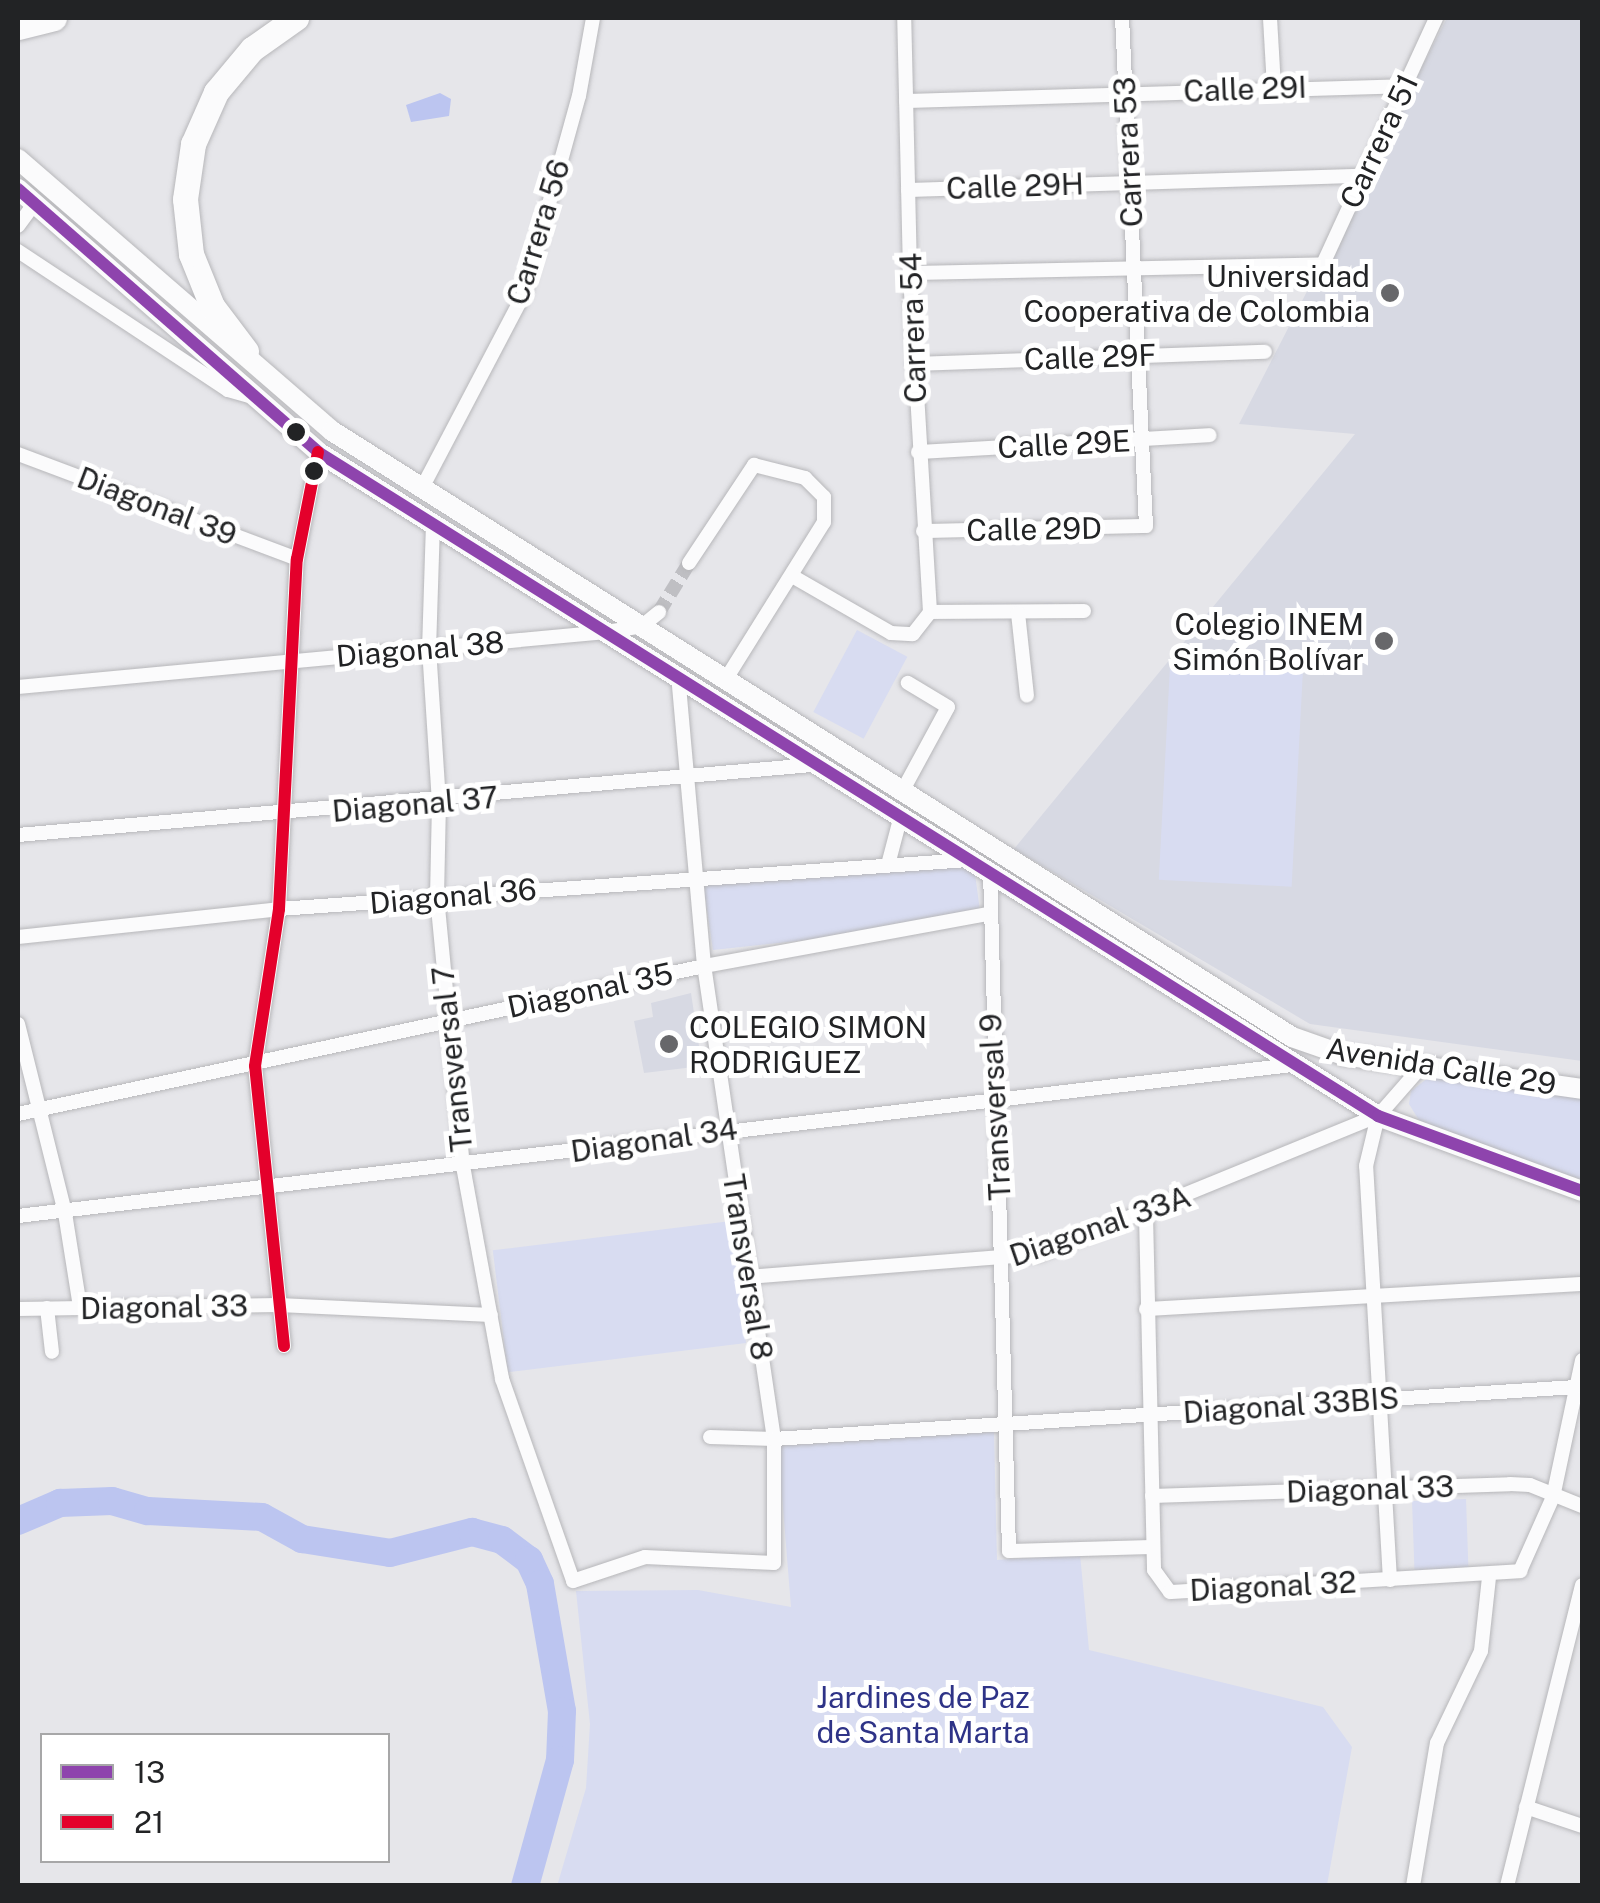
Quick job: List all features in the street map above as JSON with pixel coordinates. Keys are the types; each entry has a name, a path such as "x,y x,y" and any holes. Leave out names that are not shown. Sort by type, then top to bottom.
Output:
{"highway":[{"path":"18,27 54,18"},
{"path":"246,351 212,306 191,254 188,180 193,144 216,92 252,49 296,18"}],"main road":[{"name":"Avenida Calle 29","path":"18,159 246,351 332,431 422,488 650,619 727,678 903,790 1291,1064 1378,1116 1582,1191"},
{"name":"Avenida Calle 29","path":"18,189 318,452 900,820 970,859 993,856 1292,1037 1342,1055 1582,1088"}],"street":[{"name":"Carrera 56","path":"422,488 524,294 580,96 593,18"},
{"name":"Carrera 54","path":"904,18 910,273 930,612"},
{"name":"Carrera 53","path":"1122,18 1131,181 1134,354 1146,526"},
{"path":"1270,18 1274,87"},
{"name":"Carrera 51","path":"1133,267 1323,264 1436,18"},
{"name":"Calle 29I","path":"906,101 1404,86"},
{"name":"Calle 29H","path":"908,190 1362,176"},
{"path":"18,226 35,203"},
{"path":"18,251 228,390 254,396"},
{"path":"910,273 1133,267"},
{"name":"Calle 29F","path":"914,364 1265,352"},
{"name":"Calle 29E","path":"918,452 1210,436"},
{"path":"284,1346 255,1066 279,910 297,559 318,452"},
{"name":"Diagonal 39","path":"18,454 297,559"},
{"path":"689,563 754,466 764,465 805,478 824,497 824,522 727,678"},
{"name":"Transversal 7","path":"434,522 429,648 439,802 437,897 446,1020 462,1166 502,1378 573,1581 645,1557 774,1563"},
{"name":"Calle 29D","path":"923,532 1146,526"},
{"path":"792,576 891,633 913,634 930,612 1084,612"},
{"path":"1018,614 1027,696"},
{"name":"Diagonal 38","path":"18,687 606,632 650,619"},
{"name":"Transversal 8","path":"678,677 704,966 774,1440 774,1563"},
{"path":"903,790 948,708 908,683"},
{"name":"Diagonal 37","path":"18,836 439,802 812,765"},
{"path":"889,861 900,820"},
{"name":"Transversal 9","path":"993,856 988,914 992,1096 1005,1262 1010,1551"},
{"name":"Diagonal 36","path":"18,937 437,897 889,861 970,859"},
{"name":"Diagonal 35","path":"18,1114 255,1066 446,1020 704,966 988,914"},
{"path":"18,1024 64,1213 80,1307"},
{"name":"Diagonal 34","path":"18,1216 265,1191 992,1096 1291,1064"},
{"path":"1390,1580 1377,1298 1366,1166 1378,1116 1420,1068"},
{"name":"Diagonal 33A","path":"748,1277 1005,1262 1146,1214 1378,1116"},
{"path":"1146,1214 1153,1547"},
{"path":"1146,1309 1582,1284"},
{"name":"Diagonal 33","path":"18,1308 279,1305 491,1315"},
{"path":"46,1308 52,1352"},
{"path":"1413,1886 1437,1742 1481,1651 1489,1578 1520,1571 1553,1497 1582,1360"},
{"name":"Diagonal 33BIS","path":"1006,1425 1576,1387"},
{"path":"710,1437 774,1440 1006,1425"},
{"name":"Diagonal 33","path":"1152,1496 1530,1484 1553,1497 1582,1506"},
{"name":"Diagonal 32","path":"1010,1551 1153,1547 1159,1584 1170,1592 1489,1578"},
{"path":"1507,1886 1582,1586"},
{"path":"1526,1807 1582,1826"}],"shaded area":[{"name":"Colegio INEM Simón Bolívar","path":"1447,18 1582,18 1582,1061 1310,1024 1014,849 1355,434 1239,424"},
{"name":"COLEGIO SIMON RODRIGUEZ","path":"691,993 702,1066 644,1073 634,1021 653,1017 651,1003"}],"green space":[{"path":"857,630 907,657 864,739 813,712"},
{"path":"1170,666 1303,673 1292,887 1159,880"},
{"path":"974,867 980,911 844,936 713,950 702,877"},
{"path":"1433,1074 1582,1096 1582,1180 1422,1125 1409,1104 1411,1091"},
{"path":"731,1221 746,1343 508,1372 493,1250"},
{"name":"Jardines de Paz de Santa Marta","path":"994,1432 997,1560 1080,1554 1089,1650 1323,1707 1352,1747 1327,1885 557,1886 586,1788 590,1724 576,1591 698,1590 791,1607 778,1446"},
{"path":"1466,1499 1469,1571 1415,1573 1412,1501"}],"water":[{"path":"440,93 451,99 449,116 411,122 406,105"}],"waterway":[{"path":"18,1521 60,1503 112,1501 148,1511 262,1517 302,1539 390,1553 472,1532 502,1540 529,1560 540,1584 562,1711 560,1760 525,1886"}],"tunnel":[{"path":"659,612 689,563"}],"transit line":[{"name":"13","path":"18,189 318,452 1378,1116 1582,1191"},
{"name":"21","path":"284,1346 255,1066 279,909 297,559 318,452"}],"place":[{"name":"Universidad Cooperativa de Colombia","path":"1390,293"},
{"name":"Colegio INEM Simón Bolívar","path":"1384,641"},
{"name":"COLEGIO SIMON RODRIGUEZ","path":"669,1044"}]}
